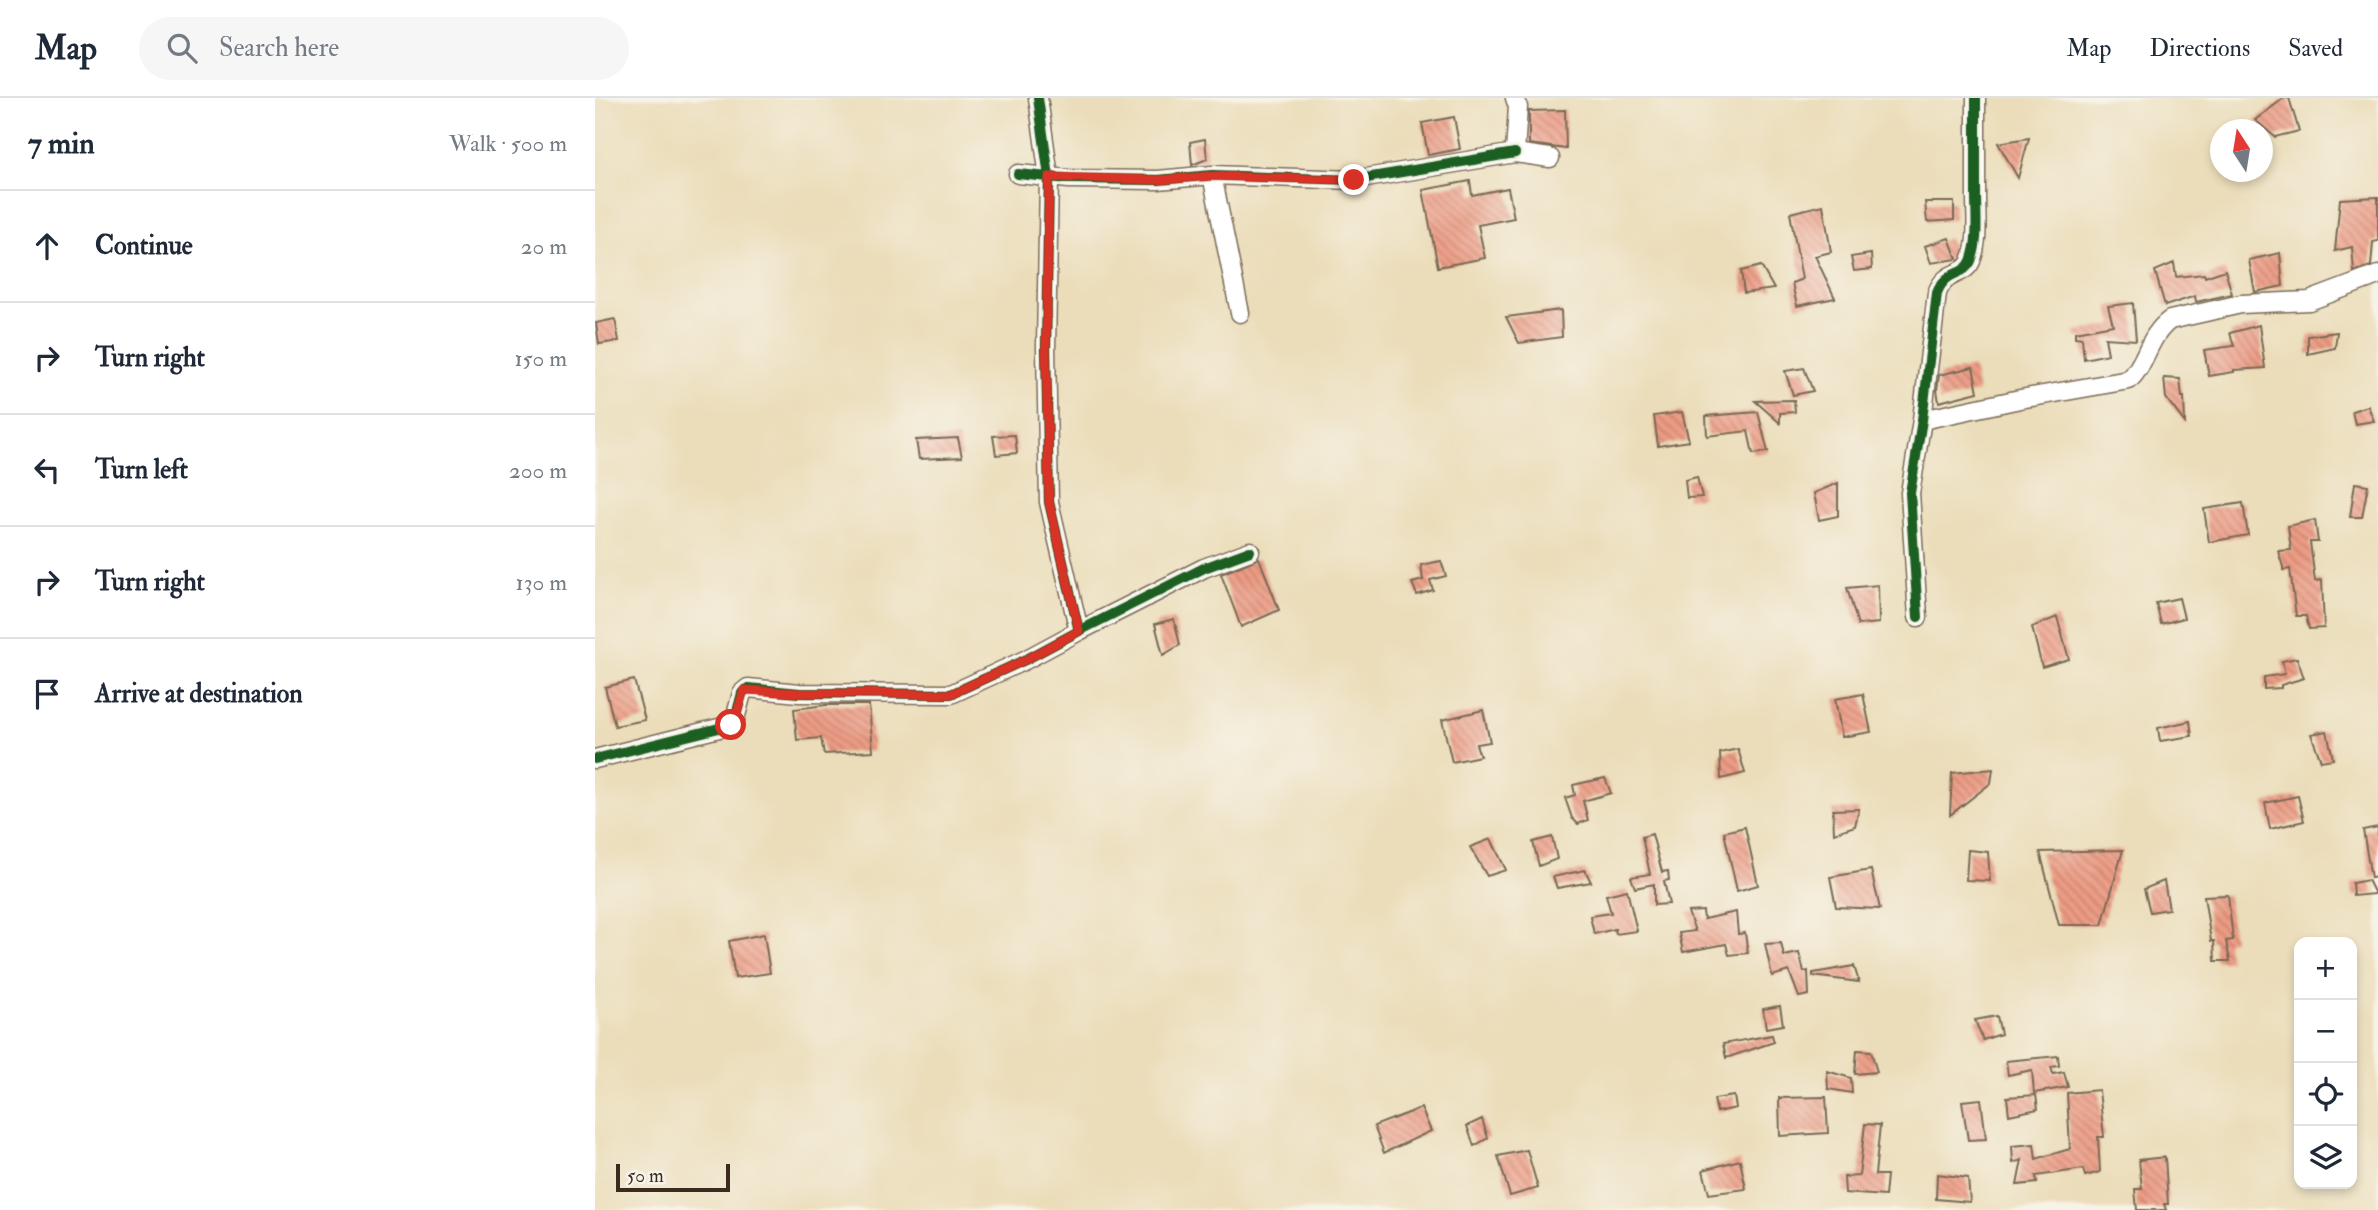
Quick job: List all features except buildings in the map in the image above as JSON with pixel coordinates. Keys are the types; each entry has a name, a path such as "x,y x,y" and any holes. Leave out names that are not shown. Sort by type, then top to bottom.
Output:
{"street":[{"path":"1038,98 1049,177 1046,348 1049,502 1079,631"},
{"path":"1515,98 1518,107 1515,153"},
{"path":"1918,617 1910,493 1922,420 1937,293 1941,282 1947,276 1965,269 1969,264 1976,236 1976,98"},
{"path":"1018,174 1158,180 1212,176 1354,180 1515,153 1550,158"},
{"path":"1212,176 1240,313"},
{"path":"1922,420 2129,380 2138,372 2143,355 2170,320 2241,304 2309,301 2378,275"},
{"path":"595,759 731,725 734,723 744,690 951,694 1025,660 1204,568 1250,551"}],"cycle path":[{"path":"1038,98 1049,177 1046,348 1049,502 1079,631 1204,568 1250,551"},
{"path":"1918,617 1910,493 1922,420 1937,293 1945,280 1968,266 1975,245 1976,98"},
{"path":"1018,174 1069,179 1158,180 1212,175 1354,180 1515,153"},
{"path":"595,759 731,725 734,723 742,693 748,688 799,693 951,694 1025,660 1079,631"}],"route":[{"path":"731,725 734,723 742,693 748,688 799,693 951,694 1025,660 1079,631 1049,502 1046,397 1049,177 1158,180 1212,176 1354,180"}]}
